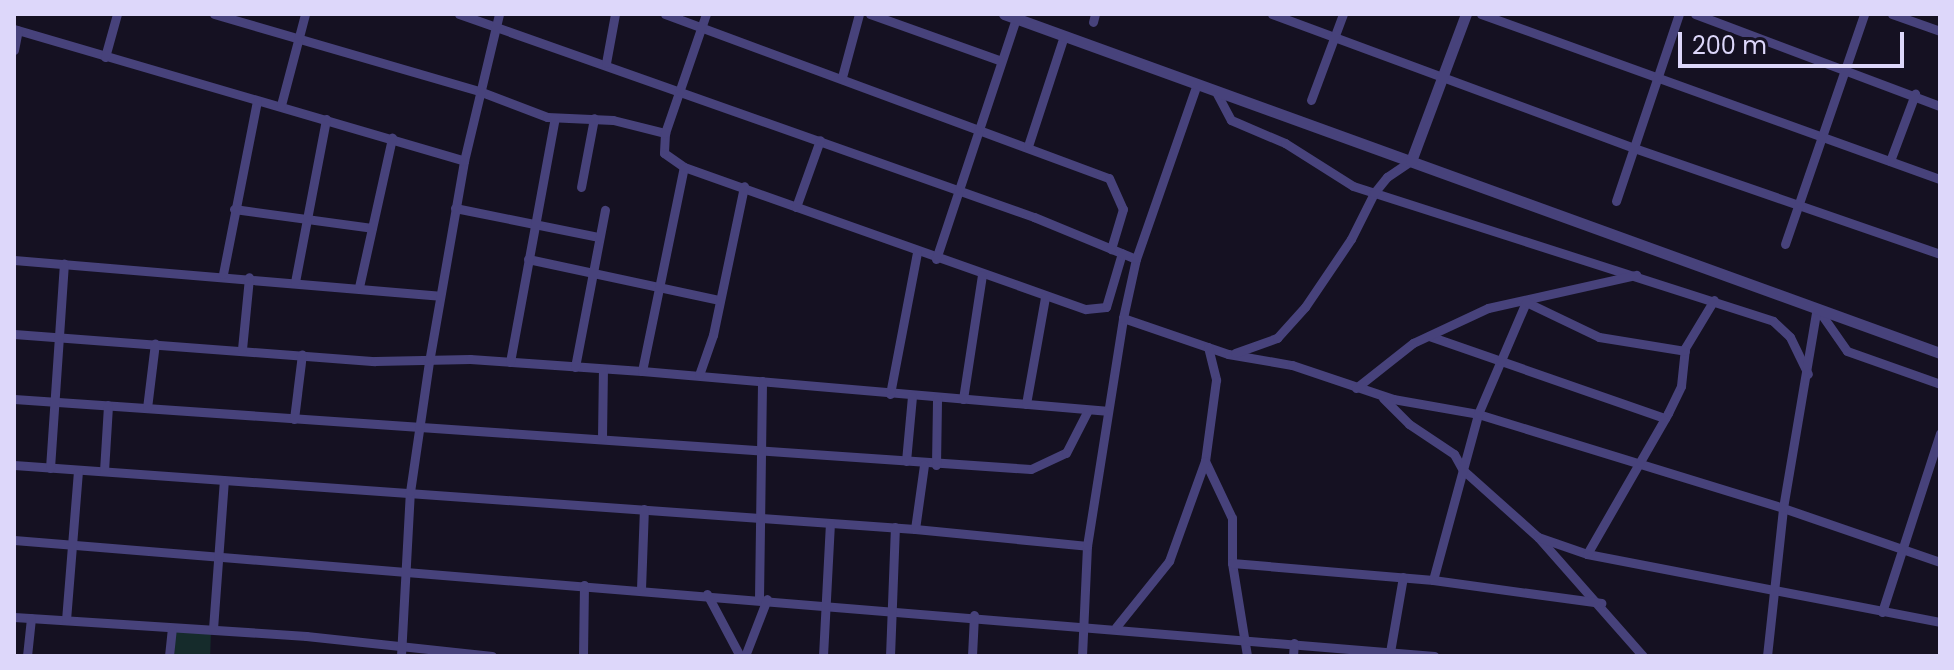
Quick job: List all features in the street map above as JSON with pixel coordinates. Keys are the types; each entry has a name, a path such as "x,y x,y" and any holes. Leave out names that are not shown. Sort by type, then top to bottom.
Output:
{"street":[{"path":"105,57 117,14"},
{"path":"214,14 479,91 555,118 594,118 665,133"},
{"path":"281,105 305,14"},
{"path":"459,14 498,19 606,63 961,191 1136,259"},
{"path":"606,63 615,14"},
{"path":"665,14 915,103 946,121 981,127 1114,182 1123,209 1111,249"},
{"path":"706,14 665,133 664,153 684,167 744,186 917,253 1086,309 1104,309 1122,253"},
{"path":"842,77 859,14"},
{"path":"870,14 1001,61"},
{"path":"1272,14 1634,148 1940,254"},
{"path":"1311,100 1343,14"},
{"path":"1228,354 1277,338 1305,307 1351,239 1374,193 1387,177 1411,161 1466,14"},
{"path":"1481,14 1940,179"},
{"path":"1616,201 1679,14"},
{"path":"1695,14 1845,67 1940,106"},
{"path":"1785,244 1864,14"},
{"path":"1892,14 1940,31"},
{"path":"936,259 981,127 1001,61 1010,16 1940,353"},
{"path":"401,650 410,492 439,296 464,161 498,19"},
{"path":"14,50 16,29 464,161"},
{"path":"1028,146 1064,36"},
{"path":"1082,656 1081,623 1087,546 1123,318 1136,259 1197,84"},
{"path":"1215,90 1231,120 1285,143 1317,166 1374,193 1638,274 1773,321 1790,337 1808,374"},
{"path":"1890,161 1915,94"},
{"path":"223,274 257,101"},
{"path":"510,362 532,222 555,118"},
{"path":"581,187 594,118"},
{"path":"295,282 326,119"},
{"path":"359,287 392,138"},
{"path":"796,207 820,140"},
{"path":"642,371 684,167"},
{"path":"699,375 720,300 744,186"},
{"path":"455,208 599,237"},
{"path":"234,209 372,228"},
{"path":"575,367 605,210"},
{"path":"890,394 917,253"},
{"path":"528,259 720,300"},
{"path":"14,260 223,274 439,296"},
{"path":"50,468 64,263"},
{"path":"1356,388 1429,336 1488,308 1526,302 1638,274"},
{"path":"963,399 982,275"},
{"path":"242,349 249,277"},
{"path":"1026,404 1045,297"},
{"path":"1587,554 1634,465 1665,418 1681,386 1685,351 1714,300"},
{"path":"1526,302 1599,337 1685,351"},
{"path":"1433,580 1478,414 1526,302"},
{"path":"1767,656 1783,508 1817,308"},
{"path":"1817,308 1847,351 1940,384"},
{"path":"1123,318 1228,354 1292,365 1380,395 1478,414 1634,465 1783,508 1940,562"},
{"path":"14,334 429,362 510,362 699,375 1106,411"},
{"path":"1429,336 1665,418"},
{"path":"147,408 155,343"},
{"path":"1116,627 1169,561 1205,461 1216,380 1208,347"},
{"path":"294,419 302,354"},
{"path":"602,438 603,369"},
{"path":"743,656 763,598 762,381"},
{"path":"1380,395 1409,424 1454,454 1463,470 1538,537 1601,603 1643,656"},
{"path":"906,461 912,396"},
{"path":"936,465 937,398"},
{"path":"14,399 762,448 924,465 1042,467 1066,453 1088,410"},
{"path":"104,471 108,405"},
{"path":"1882,612 1940,433"},
{"path":"1205,461 1232,518 1232,563 1247,656"},
{"path":"14,465 895,527 1087,546"},
{"path":"915,529 924,465"},
{"path":"66,620 69,546 78,471"},
{"path":"213,629 215,557 224,480"},
{"path":"641,589 644,509"},
{"path":"823,656 830,523"},
{"path":"890,656 895,527"},
{"path":"1538,537 1587,554 1940,622"},
{"path":"14,540 1081,623 1434,656"},
{"path":"1232,563 1433,580 1601,603"},
{"path":"1390,652 1403,577"},
{"path":"583,656 584,585"},
{"path":"707,594 743,656"},
{"path":"972,656 974,615"},
{"path":"14,617 172,629 213,629 401,650 492,656"},
{"path":"27,656 31,618"},
{"path":"169,656 172,629"},
{"path":"1293,656 1294,643"}],"green space":[{"path":"175,631 211,632 210,656 174,656"}]}
